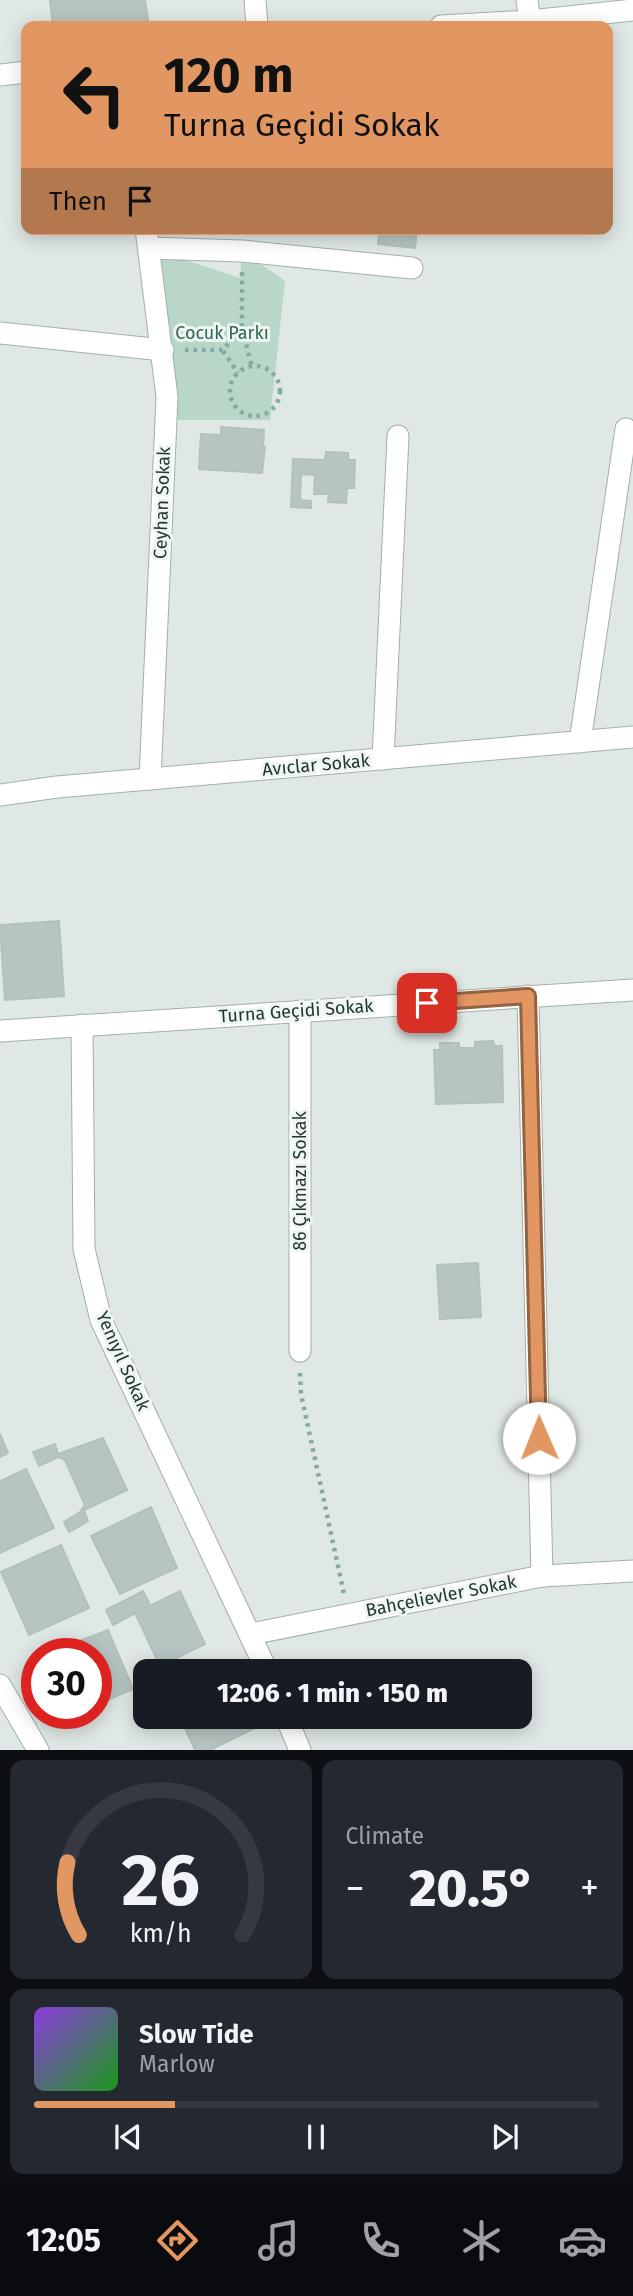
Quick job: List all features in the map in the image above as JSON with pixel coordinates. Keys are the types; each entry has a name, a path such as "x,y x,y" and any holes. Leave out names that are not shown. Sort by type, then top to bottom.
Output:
{"street":[{"path":"255,0 257,21"},
{"path":"468,21 528,10 633,10"},
{"path":"0,75 21,73"},
{"path":"147,238 242,251 412,268"},
{"name":"Ceyhan Sokak","path":"147,238 167,397 150,779"},
{"path":"0,332 163,350"},
{"path":"580,742 626,429"},
{"path":"383,759 398,436"},
{"name":"Avıclar Sokak","path":"0,795 57,787 633,737"},
{"name":"Turna Geçidi Sokak","path":"0,1031 633,990"},
{"path":"528,996 542,1576"},
{"name":"86 Çıkmazı Sokak","path":"300,1011 300,1351"},
{"name":"Yenıyıl Sokak","path":"82,1025 84,1249 101,1320 262,1659"},
{"name":"Bahçelievler Sokak","path":"251,1634 542,1576 633,1571"},
{"path":"0,1685 38,1750"},
{"path":"291,1729 300,1750"}],"path":[{"path":"242,251 242,327 252,367"},
{"path":"223,350 242,327"},
{"path":"163,350 223,350"},
{"path":"223,350 238,373"},
{"path":"252,367 269,371 279,386 279,396 274,407 266,414 256,416 244,414 232,400 232,383 238,373 252,367"},
{"path":"300,1351 301,1394 348,1615"}],"green space":[{"name":"Cocuk Parkı","path":"149,248 240,278 242,251 285,281 270,420 166,420"}],"building":[{"path":"50,0 145,0 148,21 52,21"},
{"path":"379,235 416,235 415,248 378,244"},
{"path":"221,427 264,430 262,473 199,469 201,434 221,435"},
{"path":"326,452 348,453 348,460 355,460 354,488 347,488 346,503 328,502 329,494 314,494 315,475 301,474 300,500 311,501 311,508 291,507 293,459 325,460"},
{"path":"59,921 64,996 5,1000 0,925"},
{"path":"493,1041 495,1046 502,1046 503,1102 436,1104 434,1050 440,1050 440,1043 459,1043 459,1048 475,1048 475,1042"},
{"path":"478,1263 481,1317 440,1319 437,1265"},
{"path":"0,1434 8,1453 0,1457"},
{"path":"103,1438 127,1490 84,1510 88,1521 69,1532 64,1522 80,1512 85,1505 65,1460 58,1457 39,1466 33,1452 55,1444 58,1454"},
{"path":"26,1469 54,1528 0,1553 0,1481"},
{"path":"151,1507 177,1568 120,1594 91,1536"},
{"path":"61,1545 89,1608 29,1635 1,1572"},
{"path":"143,1591 150,1605 113,1625 106,1610"},
{"path":"180,1591 205,1644 174,1659 157,1659 135,1613"},
{"path":"108,1630 111,1638 87,1638"},
{"path":"112,1639 133,1689 112,1698"},
{"path":"185,1729 253,1729 210,1750 195,1750"}],"route":[{"path":"427,1003 528,996 539,1438"}]}
